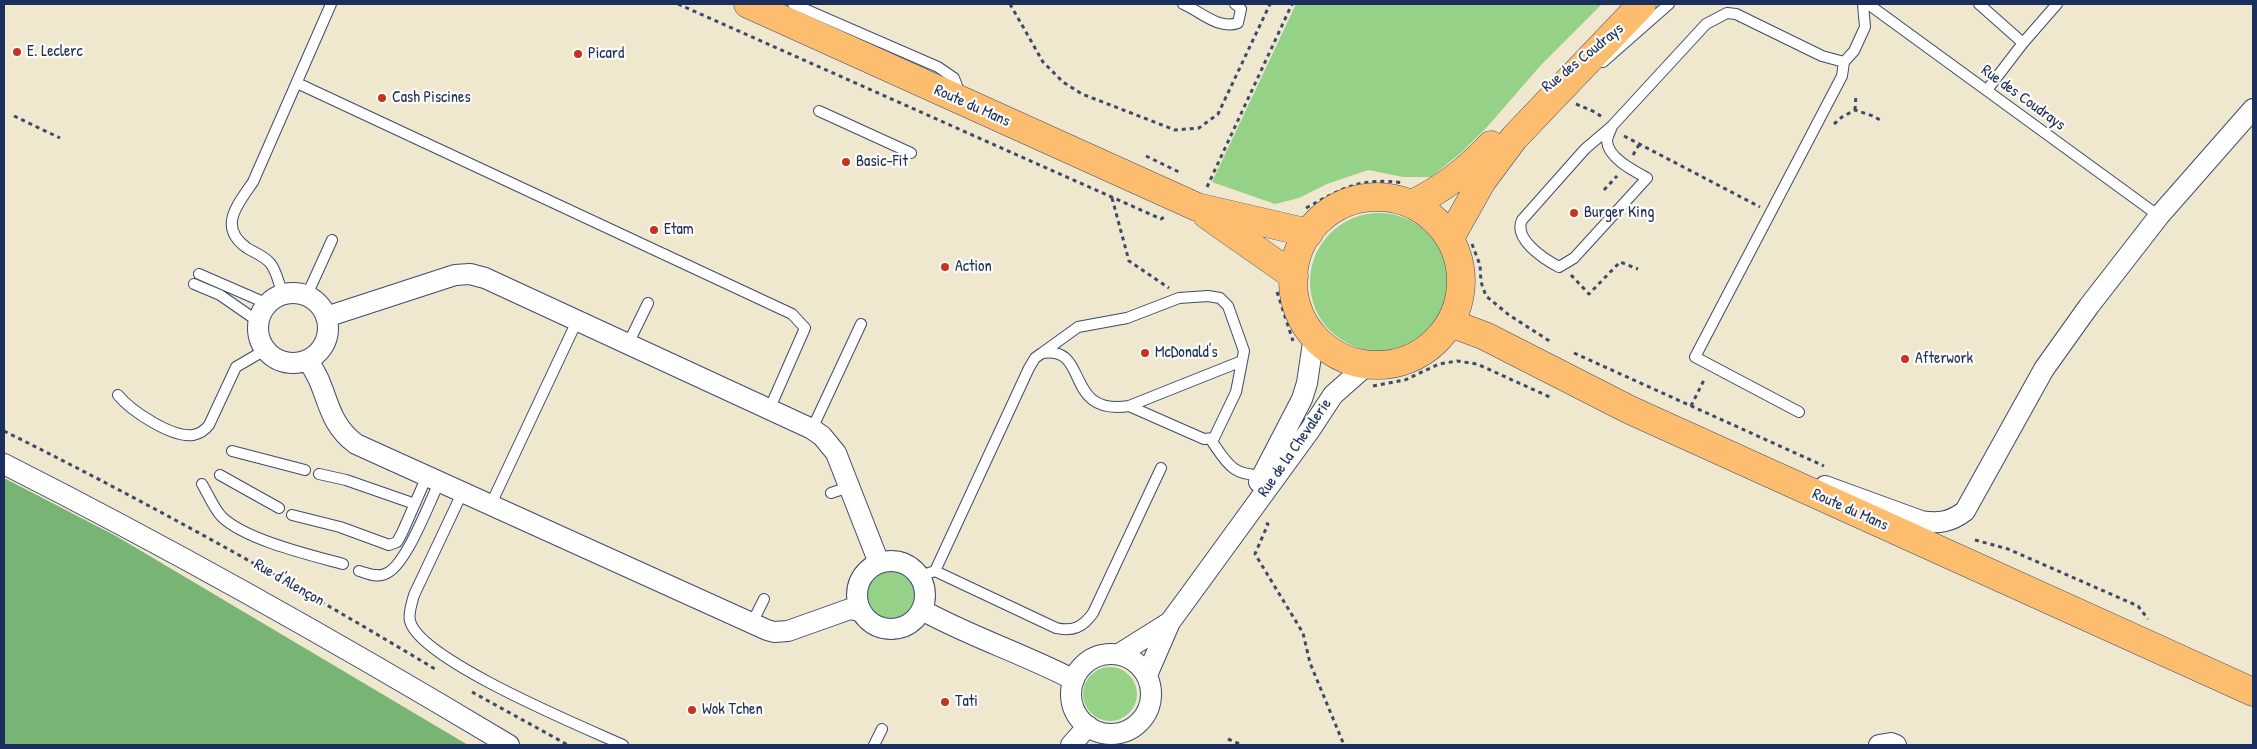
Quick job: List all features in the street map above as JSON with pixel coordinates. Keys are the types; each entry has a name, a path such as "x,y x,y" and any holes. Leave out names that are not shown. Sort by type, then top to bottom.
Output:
{"main road":[{"name":"Route du Mans","path":"748,4 963,102 1195,193 1305,221"},
{"path":"1628,4 1468,170 1409,194 1356,200 1305,221 1298,253 1284,282 1295,298 1302,318 1304,339 1341,356 1366,376 1391,364 1415,357 1435,342 1450,323 1459,302 1462,280 1458,258 1461,237 1482,181 1514,138 1642,4"},
{"name":"Route du Mans","path":"1195,193 1284,282"},
{"path":"1409,194 1433,218 1461,237"},
{"name":"Route du Mans","path":"1450,323 1485,336 1614,403 2253,692"}],"street":[{"path":"1727,454 1840,491 1921,521 1934,523 1956,518 1965,511 1976,494 2044,369 2089,306 2159,216 2253,110"},
{"path":"326,317 441,278 470,274 486,278 812,430 826,440 836,453 840,490 879,563"},
{"path":"289,292 307,295 322,306 329,324 326,342 315,357 298,364 279,361 265,350 258,332 270,307 289,292"},
{"name":"Rue de la Chevalerie","path":"1230,539 1302,399 1307,384 1304,339"},
{"path":"307,360 317,373 332,417 346,436 356,444 752,624 774,632 782,632 850,609 860,611"},
{"name":"Rue de la Chevalerie","path":"1147,675 1170,622 1310,430 1333,395 1366,376"},
{"name":"Rue d'Alençon","path":"4,464 117,522 385,671 509,745"},
{"path":"894,560 927,574 926,593 922,610 907,625 889,629 872,624 860,611 857,602 859,583 870,568 879,563 894,560"},
{"path":"922,610 941,621 1033,659 1074,680"},
{"name":"Rue de la Chevalerie","path":"1118,654 1170,622"},
{"path":"1118,654 1135,662 1147,675 1151,697 1149,708 1136,725 1117,734 1107,734 1081,721 1073,706 1072,688 1078,672 1092,659 1100,655 1118,654"},
{"path":"1071,745 1088,726"},
{"path":"1879,745 1891,743 1896,745"}],"lane":[{"path":"270,307 271,264 240,242 232,230 231,219 236,207 253,182 331,4"},
{"path":"794,4 938,67 954,78 963,102"},
{"path":"1189,5 1202,16 1230,26 1238,23 1241,9 1235,4"},
{"name":"Rue des Coudrays","path":"1537,114 1573,88 1669,4"},
{"path":"1799,412 1695,357 1842,76 1844,62 1854,51 1865,28 1863,4"},
{"name":"Rue des Coudrays","path":"1868,4 2159,216"},
{"path":"1979,4 2022,43"},
{"path":"1987,90 2022,43 2057,4"},
{"path":"1612,126 1607,141 1611,152 1647,178 1574,258 1559,267 1528,243 1521,235 1520,226 1528,212 1579,154 1612,126 1706,24 1727,13 1736,14 1822,56 1844,62"},
{"path":"297,83 792,314 806,328 769,410"},
{"path":"819,110 911,153"},
{"path":"307,295 332,240"},
{"path":"197,279 270,307 220,295 197,279"},
{"path":"1161,468 1093,613 1087,622 1079,628 1067,630 1056,628 927,574 1035,358 1066,333 1078,327 1127,318 1175,299 1208,296 1220,298 1228,306 1244,351 1236,392 1212,440"},
{"path":"628,344 648,303"},
{"path":"491,504 577,321"},
{"path":"812,430 862,324"},
{"path":"118,395 128,407 154,422 181,434 193,435 209,425 236,367 265,350"},
{"path":"1042,353 1054,351 1063,354 1070,362 1080,387 1095,401 1110,407 1129,406 1242,361"},
{"path":"1129,406 1204,439 1212,440 1230,466 1249,475 1263,475"},
{"path":"232,451 305,470"},
{"path":"319,474 346,480 415,504"},
{"path":"220,476 279,508"},
{"path":"292,516 340,527 389,545 397,542 415,504 434,478"},
{"path":"359,571 376,576 386,574 394,569 403,557 434,478"},
{"path":"202,484 221,516 238,528 307,554 343,564"},
{"path":"462,491 414,595 410,608 410,621 414,630 430,646 524,701 623,745"},
{"path":"752,624 764,599"},
{"path":"874,745 882,729"}],"path":[{"path":"678,4 1161,219 1195,193 1292,4"},
{"path":"1010,4 1044,62 1063,82 1082,94 1175,130 1199,128 1218,114 1270,4"},
{"path":"1855,110 1856,95"},
{"path":"1572,103 1595,112 1624,136 1771,213"},
{"path":"14,116 60,138"},
{"path":"1140,154 1176,169 1195,193"},
{"path":"1305,221 1336,191 1361,182 1389,181 1409,194"},
{"path":"1111,197 1129,261 1168,286 1175,299"},
{"path":"1461,237 1472,244 1480,265 1480,282 1486,296 1509,315 1556,345"},
{"path":"1562,266 1589,294 1620,262 1638,269"},
{"path":"1284,282 1304,339"},
{"path":"1565,349 1825,467"},
{"path":"1366,376 1405,380 1439,364 1457,360 1477,364 1558,401"},
{"name":"Rue d'Alençon","path":"4,431 100,478 191,528 442,673"},
{"path":"1248,514 1268,524 1255,554 1303,633 1310,663 1344,745"},
{"path":"1971,540 1980,540 2008,549 2138,606 2149,617 2140,641"},
{"path":"466,688 568,745"},
{"path":"1228,739 1242,745"}],"green space":[{"path":"1296,4 1602,4 1541,65 1488,126 1462,152 1431,177 1403,177 1368,170 1327,184 1299,198 1275,204 1212,182"},
{"path":"1379,213 1405,218 1428,233 1443,256 1448,282 1443,308 1428,331 1405,346 1379,351 1353,346 1330,331 1315,308 1310,282 1315,256 1330,233 1353,218"},
{"path":"4,478 116,536 468,745 4,745"},
{"path":"886,570 896,570 909,577 916,590 916,600 909,613 896,620 886,620 877,616 870,609 866,600 866,590 870,581 877,574"},
{"path":"1110,667 1120,669 1129,675 1135,684 1137,694 1135,704 1129,713 1120,719 1110,721 1100,719 1091,713 1085,704 1083,694 1085,684 1091,675 1100,669"}],"place":[{"name":"E. Leclerc","path":"17,52"},
{"name":"Picard","path":"578,54"},
{"name":"Cash Piscines","path":"382,98"},
{"name":"Basic-Fit","path":"846,162"},
{"name":"Burger King","path":"1574,213"},
{"name":"Etam","path":"654,230"},
{"name":"Action","path":"945,267"},
{"name":"McDonald's","path":"1145,353"},
{"name":"Afterwork","path":"1905,359"},
{"name":"Tati","path":"945,702"},
{"name":"Wok Tchen","path":"692,710"}]}
